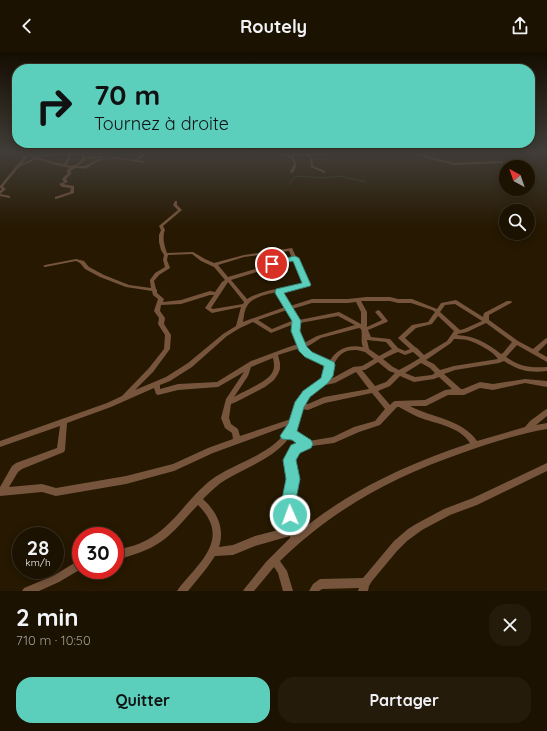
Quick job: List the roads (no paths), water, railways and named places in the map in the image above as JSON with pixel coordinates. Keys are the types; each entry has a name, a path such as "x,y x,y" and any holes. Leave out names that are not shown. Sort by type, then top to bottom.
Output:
{"street":[{"path":"8,178 1,187 4,189 0,194 9,197"},
{"path":"56,198 73,192 73,187 61,185 66,182 64,179 65,178"},
{"path":"124,399 168,349 168,335 161,324 162,318 157,311 161,299 156,295 152,280 157,274 168,268 160,238 163,230 161,226 180,210 175,205 176,202"},
{"path":"213,265 238,257 289,249 292,250 307,285 279,290 258,296 245,303 210,311 209,307 227,279 246,272 264,268 275,262 295,258"},
{"path":"165,254 194,254 218,268 245,303 242,318 238,327"},
{"path":"45,266 76,260 82,262 87,268 102,276 128,286 155,290"},
{"path":"279,290 280,295 297,321 296,331 301,347 309,354 330,365"},
{"path":"159,304 181,302 210,293 216,294"},
{"path":"0,444 124,399 156,384 182,370 238,327 298,304 312,301 388,299 412,301 431,308 446,319 458,331 465,331 486,321"},
{"path":"358,300 364,312 363,320 365,324 365,348"},
{"path":"459,392 423,359 415,349 401,338 414,326 430,323 443,304 456,302 516,342 547,360"},
{"path":"486,321 486,314 509,302"},
{"path":"156,384 158,392 178,387 218,384 248,367 275,355 301,347 320,337 364,329 385,321 378,312"},
{"path":"254,320 271,331 297,321 341,314 364,329 369,339 388,340 396,350 403,353 415,349"},
{"path":"299,406 308,407 341,396 373,390 388,384 399,373 449,342 458,331"},
{"path":"452,337 463,337 484,343 513,365 526,370 547,369"},
{"path":"534,352 547,340"},
{"path":"500,356 505,355 516,342"},
{"path":"124,552 135,549 160,537 215,482 271,451 291,431 299,406 306,394 319,385 328,376 330,365 336,356 343,351 349,348 365,348 388,367 410,379 417,380 434,377 440,373 456,368 498,362 502,360 500,356"},
{"path":"319,385 333,381 357,368 363,368 378,358 396,350"},
{"path":"228,402 272,380 277,365 275,355"},
{"path":"237,440 235,432 226,422 228,402 230,396 246,374 248,367"},
{"path":"357,368 390,410"},
{"path":"295,541 294,530 288,507 293,479 289,460 295,449 307,444 334,440 357,429 377,423 393,405 426,403 447,392 464,392 480,385 493,387 525,381 547,384"},
{"path":"398,404 458,428 469,435 475,444"},
{"path":"528,429 547,412"},
{"path":"1,492 42,488 56,492 126,480 174,467 237,440 294,421"},
{"path":"1,492 15,469 19,466 61,450 64,422"},
{"path":"248,591 295,541 325,516 376,485 430,460 475,444 514,432 547,426"},
{"path":"286,436 294,435 307,444"},
{"path":"314,591 320,584 364,587 404,538 428,522 547,468"},
{"path":"182,591 213,552 218,536 217,526 205,505 197,499"},
{"path":"213,552 233,550 255,541 294,530"},
{"path":"275,561 282,571 288,591"},
{"path":"27,591 56,579 72,569"}],"waterway":[{"path":"289,185 293,178"},
{"path":"350,178 366,182"}]}
